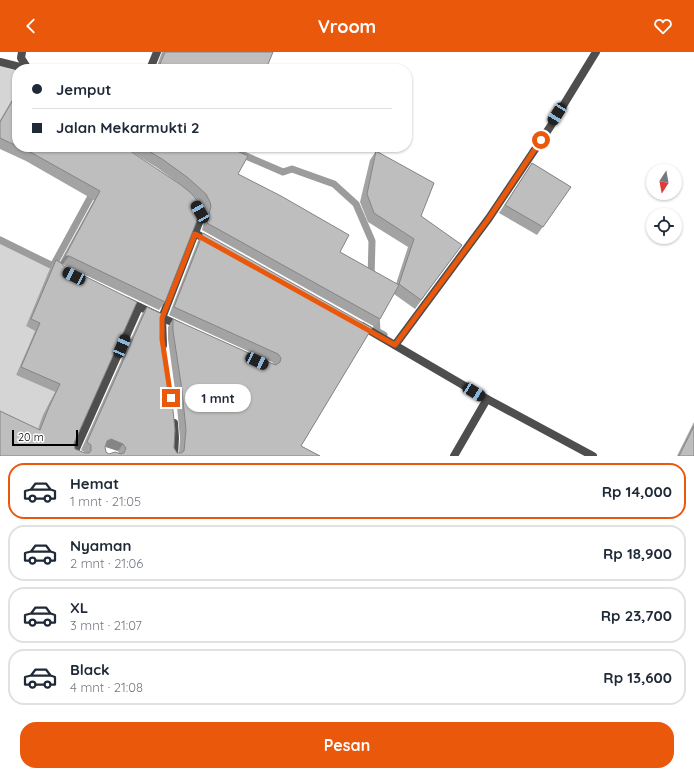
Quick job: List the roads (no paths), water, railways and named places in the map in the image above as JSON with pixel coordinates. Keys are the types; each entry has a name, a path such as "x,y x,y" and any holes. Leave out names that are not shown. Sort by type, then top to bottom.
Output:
{"street":[{"path":"22,52 22,58 25,64"},
{"path":"152,64 157,52"},
{"path":"395,345 489,218 550,127 596,52"},
{"path":"0,62 12,65"},
{"path":"164,354 162,318 200,220 200,212 194,202 189,198"},
{"path":"195,234 216,245"},
{"path":"118,296 191,331"},
{"path":"81,456 74,453 139,307"},
{"path":"354,322 487,399 593,456"},
{"path":"454,456 487,399"},
{"path":"172,412 175,438 174,456"}],"waterway":[{"path":"237,152 283,172 292,169 334,184 356,204 372,241 371,279"},
{"path":"0,240 53,266 95,189"},
{"path":"376,315 377,331 384,335"}]}
